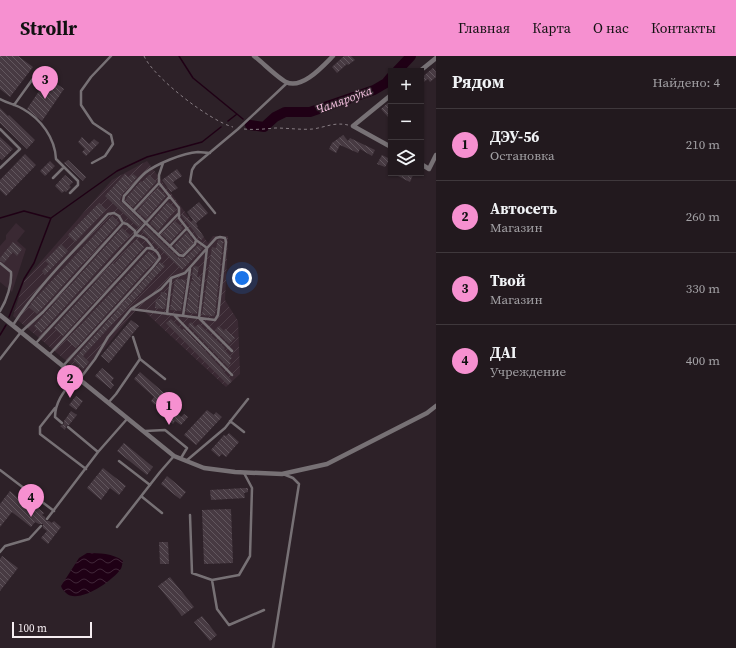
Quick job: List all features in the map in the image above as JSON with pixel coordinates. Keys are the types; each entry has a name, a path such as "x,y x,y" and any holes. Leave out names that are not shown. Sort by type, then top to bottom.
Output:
{"street":[{"path":"254,56 287,83 296,83 312,77 333,56"},
{"path":"424,68 436,58"},
{"path":"388,97 353,126 388,145"},
{"path":"424,166 429,169 436,155"},
{"path":"0,314 108,404 174,456 204,468 243,473 282,474 327,464 427,413 436,406"}],"lane":[{"path":"92,163 105,156 113,144 111,135 93,123 81,105 81,91 91,77 111,56"},
{"path":"14,106 40,69"},
{"path":"215,213 190,182 192,170 195,165 238,129 287,83"},
{"path":"0,99 24,110 41,123 51,139 55,149 56,159 78,181 78,185 70,194"},
{"path":"0,129 20,149 0,168"},
{"path":"196,240 196,244 183,256 179,255 123,201 124,196 146,173 163,163 198,152 210,153"},
{"path":"163,163 159,175 159,183 179,208 179,218 196,240 208,248"},
{"path":"53,178 64,167"},
{"path":"134,211 159,183"},
{"path":"36,344 170,196"},
{"path":"13,325 24,308 42,286 108,214 114,213 119,216 123,223 127,224 135,231 136,235"},
{"path":"158,235 179,213"},
{"path":"0,358 21,332 43,312 123,223"},
{"path":"170,246 187,228"},
{"path":"63,367 160,258 158,252 153,248 147,239 136,235"},
{"path":"86,469 40,434 40,427 55,408 62,394 95,359 108,337 131,309 161,289 171,278 185,273 216,238 225,238 226,242 218,315 215,320 131,309"},
{"path":"49,355 147,248 153,248"},
{"path":"199,318 208,248"},
{"path":"0,263 11,272 12,280 0,311"},
{"path":"183,316 190,268"},
{"path":"167,314 171,278"},
{"path":"173,315 232,375"},
{"path":"199,318 232,351"},
{"path":"133,338 140,359 165,379"},
{"path":"108,404 140,359"},
{"path":"186,461 225,428 248,399"},
{"path":"55,408 55,417 62,423"},
{"path":"47,519 98,452 127,419"},
{"path":"230,421 244,432"},
{"path":"68,427 98,452"},
{"path":"142,431 165,430 187,448 180,459"},
{"path":"117,527 174,456"},
{"path":"118,461 150,485"},
{"path":"0,470 54,511"},
{"path":"190,515 192,573 212,580 239,575 250,556 252,488 243,473"},
{"path":"273,648 299,484 293,478 282,474"},
{"path":"141,496 162,514"},
{"path":"0,552 5,546 29,539 41,526"},
{"path":"212,580 217,609 229,625 264,610"}],"path":[{"path":"144,56 147,63 169,85 204,113 230,127 238,129 308,129 320,128 334,123 353,126"}],"shaded area":[{"path":"147,161 208,243 213,236 228,236 225,300 238,321 240,374 226,387 144,311 136,310 83,375 13,316 24,281 112,180"},
{"path":"16,223 25,231 17,241 26,249 12,292 0,282 0,246 6,239 6,235"}],"water":[{"path":"87,553 101,553 115,556 123,561 121,568 116,575 103,585 86,594 71,596 63,590 61,586 79,558"}],"building":[{"path":"0,56 18,56 33,67 10,97 0,89"},
{"path":"344,56 351,56 355,60 348,65 347,64 337,73 332,67"},
{"path":"433,68 436,72 436,77 430,82 428,79 424,82 424,76"},
{"path":"48,78 64,89 42,121 27,109"},
{"path":"388,103 388,117 381,109"},
{"path":"0,108 35,140 27,149 0,123"},
{"path":"343,135 348,141 350,138 375,150 372,156 360,149 358,153 340,145 336,153 329,149 332,143"},
{"path":"0,137 13,149 2,160 0,158"},
{"path":"82,137 89,144 94,139 99,143 86,156 82,152 85,149 78,142"},
{"path":"25,154 36,165 6,196 0,190 0,180"},
{"path":"382,155 388,158 388,162 385,167 377,164"},
{"path":"68,160 86,177 83,181 64,163"},
{"path":"50,161 55,166 45,176 40,171"},
{"path":"177,169 182,176 173,182 178,188 171,192 162,180"},
{"path":"125,174 129,178 133,174 137,177 122,194 120,201 142,223 138,227 105,196"},
{"path":"65,175 73,182 69,186 71,187 66,192 64,191 62,193 55,186"},
{"path":"149,175 156,182 133,207 126,200 127,197 141,181 142,182"},
{"path":"398,176 413,176 410,182"},
{"path":"158,188 166,196 146,219 137,211"},
{"path":"168,202 176,209 158,231 150,223"},
{"path":"199,202 208,213 196,223 204,237 201,240 182,216 182,214 191,222 193,220 187,212"},
{"path":"99,203 106,210 75,242 68,235"},
{"path":"112,216 119,223 37,314 29,307 33,301"},
{"path":"175,221 183,228 170,242 162,235"},
{"path":"146,227 178,258 185,258 198,245 203,248 182,270 142,231"},
{"path":"122,228 130,235 41,333 34,326"},
{"path":"187,232 193,243 182,253 180,253 174,246"},
{"path":"137,239 144,247 63,336 54,328"},
{"path":"218,240 223,242 215,314 214,316 202,315 212,247 216,248"},
{"path":"13,242 22,249 17,256 13,252 4,263 0,260 0,258"},
{"path":"61,244 68,251 45,275 42,271 49,264 45,261"},
{"path":"149,251 157,258 76,348 67,340"},
{"path":"160,262 165,266 83,356 89,362 83,369 73,360"},
{"path":"195,266 199,267 197,277 201,277 197,314 186,312 191,281 194,281 192,279 193,268"},
{"path":"175,280 186,280 181,311 170,310"},
{"path":"161,292 167,293 165,309 155,308 156,299 160,299"},
{"path":"171,319 182,330 184,329 224,371 232,381 228,385 166,323"},
{"path":"131,320 139,326 109,363 101,356"},
{"path":"191,322 195,327 199,324 225,348 224,349 232,358 229,361 231,363 228,367 188,325"},
{"path":"219,326 235,338 229,344 215,330"},
{"path":"102,368 114,378 111,382 114,385 111,389 95,376"},
{"path":"140,372 165,394 155,405 151,401 154,397 134,379"},
{"path":"76,396 83,401 76,410 69,405"},
{"path":"207,410 214,415 216,412 222,417 196,445 184,435"},
{"path":"71,411 77,415 69,425 66,426 65,430 60,426 64,424 64,421"},
{"path":"174,411 181,417 184,414 188,417 181,425 175,421 173,424 169,421 171,418 169,416"},
{"path":"229,433 239,442 226,457 222,454 219,457 211,450 224,435 226,436"},
{"path":"124,443 153,467 147,475 117,451"},
{"path":"103,468 126,486 119,495 110,488 101,500 87,488"},
{"path":"167,476 186,492 180,499 161,484"},
{"path":"248,488 248,492 244,493 245,498 211,500 210,490"},
{"path":"10,491 25,504 28,500 44,513 42,515 45,517 46,521 52,523 54,521 61,527 48,544 41,538 47,531 43,528 43,524 35,522 31,527 12,512 0,527 0,504"},
{"path":"231,509 233,563 204,564 202,510"},
{"path":"159,542 168,542 169,564 160,564"},
{"path":"2,556 18,568 0,591 0,559"},
{"path":"170,577 194,607 182,616 158,586"},
{"path":"202,616 217,635 210,641 194,622"}],"waterway":[{"name":"Чамяроўка","path":"179,56 193,78 243,119"},
{"name":"Чамяроўка","path":"400,68 411,56"},
{"name":"Чамяроўка","path":"250,125 264,127 275,117 285,112 310,112 374,90 388,81"},
{"path":"228,121 237,114"},
{"path":"9,317 24,279 34,263 51,218 117,171 147,157 202,142 221,127"},
{"path":"0,218 24,211 50,218"},
{"path":"0,335 6,325"}],"place":[{"name":"Твой","path":"45,99"},
{"name":"Автосеть","path":"70,398"},
{"name":"ДЭУ-56","path":"169,425"},
{"name":"ДАІ","path":"31,517"}]}
